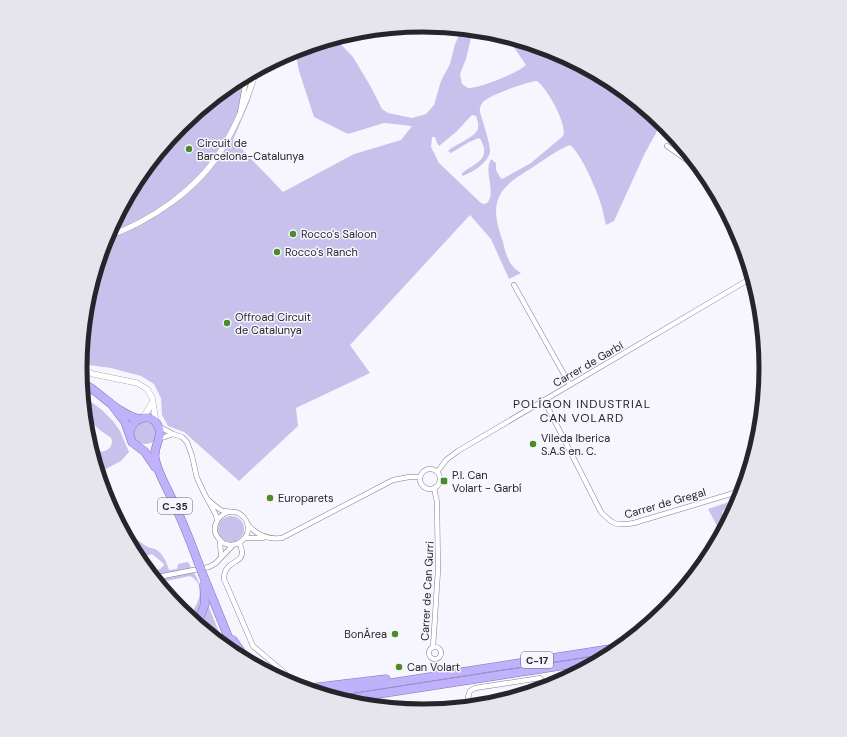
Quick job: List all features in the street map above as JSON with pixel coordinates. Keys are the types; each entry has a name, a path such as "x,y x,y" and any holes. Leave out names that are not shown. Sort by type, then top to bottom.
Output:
{"highway":[{"name":"C-35","path":"88,386 97,391 113,406 126,422 132,442 148,456 160,474"},
{"name":"C-35","path":"113,406 127,415 151,419 157,424 160,432 158,441 154,448 154,457 160,474 184,525 230,643"},
{"path":"130,432 133,423 141,418"},
{"path":"138,447 148,448 158,441"},
{"path":"199,619 205,604 203,574"},
{"path":"222,624 240,650"},
{"name":"C-17","path":"421,683 452,673 608,649"},
{"name":"C-17","path":"351,697 421,683 590,661"},
{"path":"324,690 400,677 421,683"},
{"path":"361,699 421,683"}],"street":[{"path":"116,233 128,229 166,206 188,189 211,164 222,149 240,115 253,78"},
{"path":"240,115 245,83"},
{"path":"668,146 686,159"},
{"name":"Carrer de Garbí","path":"438,472 446,460 458,451 749,280"},
{"path":"514,285 570,385"},
{"path":"87,371 93,374 137,383 147,389 150,393 157,424 173,434 182,437 188,445 192,456 194,472 216,515 217,520 215,531 220,541 221,556"},
{"name":"Carrer de Gregal","path":"544,400 601,512 609,521 619,525 634,523 736,492"},
{"path":"141,418 152,403"},
{"path":"158,441 173,434"},
{"path":"248,526 256,533 267,537 276,539 286,537 393,480 420,476 428,469 434,469 440,476 440,481 437,486 429,489 420,481 420,476"},
{"name":"Carrer de Can Gurri","path":"433,647 438,570 437,502 434,488"},
{"path":"208,500 222,511 239,513 245,518 248,526 248,532 240,543 233,545 220,541"},
{"path":"217,520 220,516 228,512"},
{"path":"245,538 267,537"},
{"path":"240,543 242,556 240,560 228,565 224,574 224,579 253,646 285,673"},
{"path":"160,577 209,567 216,563 233,545"},
{"path":"471,701 468,697 470,691 475,688 540,678 544,682"}],"shaded area":[{"name":"Offroad Circuit de Catalunya","path":"460,34 472,36 466,59 460,74 462,84 468,88 473,88 498,80 526,65 511,43 560,62 592,77 628,102 658,129 645,153 614,221 606,225 601,204 592,181 584,164 570,145 556,152 519,176 507,185 499,196 496,213 507,256 511,264 521,273 509,279 491,239 470,215 350,345 370,373 296,408 298,426 239,481 184,432 168,426 162,415 161,398 154,384 141,376 87,364 90,325 98,281 122,220 132,200 157,164 186,131 202,116 219,102 258,76 249,103 233,140 283,192 354,154 401,140 412,126 384,123 348,134 314,117 299,71 296,57 339,42 353,57 382,109 388,113 412,118 426,114 434,105 441,81 450,64 455,44","holes":["537,81 546,91 560,116 564,131 563,136 531,163 501,179 496,170 496,163 491,159 488,170 491,188 490,199 487,203 481,203 439,163 431,147 432,137 435,137 439,146 456,132 472,115 476,116 478,122 477,131 448,151 451,153 479,138 484,147 483,157 462,173 462,176 470,173 483,164 490,152 480,111 480,106 483,102 494,95"]},
{"path":"89,400 113,421 120,431 129,452 121,461 103,471 97,450 102,452 107,450 111,446 112,441 111,438 91,421"},
{"path":"141,421 149,421 157,430 154,441 151,443 144,444 137,442 134,439 133,432"},
{"path":"732,501 730,506 722,512 723,520 719,529 708,509"},
{"path":"231,516 240,520 244,529 240,538 231,542 222,538 218,529 222,520"},
{"path":"131,534 138,541 160,553 166,561 169,570 177,569 178,564 188,562 197,578 221,636 192,612 200,596 199,585 195,580 190,576 164,582 155,570 160,569 164,565 152,554 145,556"}],"place":[{"name":"Circuit de Barcelona-Catalunya","path":"189,149"},
{"name":"Rocco's Saloon","path":"293,234"},
{"name":"Rocco's Ranch","path":"277,252"},
{"name":"Offroad Circuit de Catalunya","path":"227,323"},
{"name":"Vileda Iberica S.A.S en. C.","path":"533,444"},
{"name":"P.I. Can Volart - Garbí","path":"444,481"},
{"name":"Europarets","path":"270,498"},
{"name":"BonÀrea","path":"395,634"},
{"name":"Can Volart","path":"399,667"}],"district":[{"name":"POLÍGON INDUSTRIAL CAN VOLARD","path":"582,411"}]}
